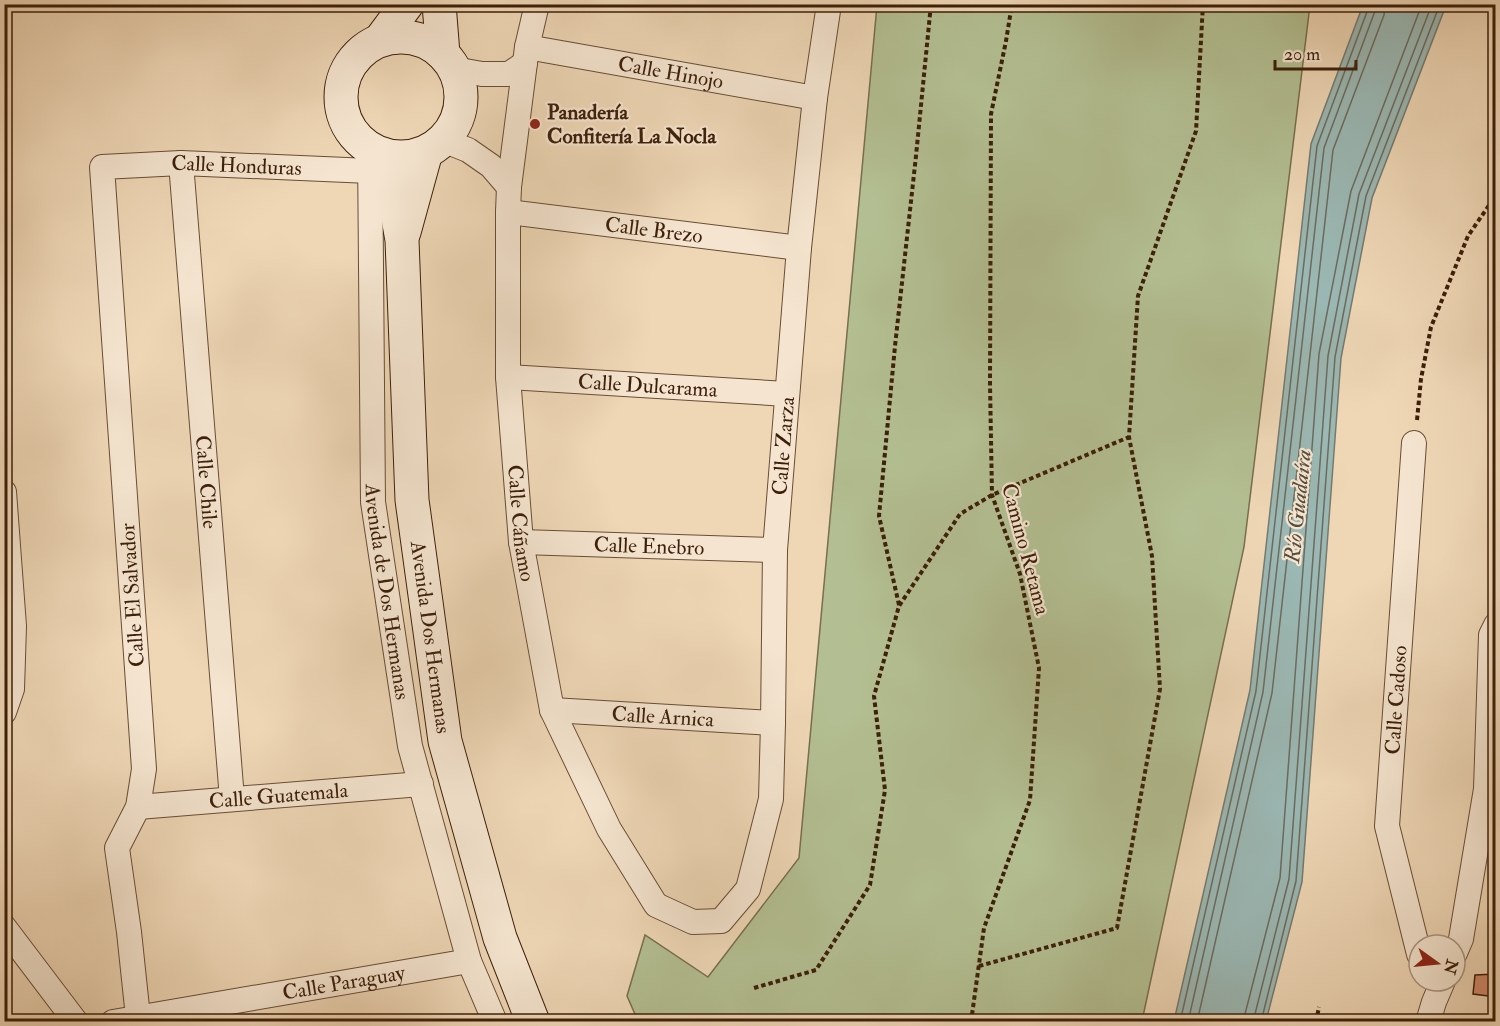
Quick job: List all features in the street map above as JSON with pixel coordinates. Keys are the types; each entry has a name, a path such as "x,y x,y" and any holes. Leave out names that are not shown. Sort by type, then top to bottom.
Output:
{"main road":[{"path":"407,4 381,39 360,52 351,62 345,73 340,97 345,122 376,159 403,158 435,146 454,124 460,106 460,87 449,61 440,4"},
{"path":"381,39 403,36 424,41 449,61"},
{"name":"Avenida Dos Hermanas","path":"402,240 435,146"},
{"name":"Avenida Dos Hermanas","path":"376,159 402,240 412,500 445,741 500,938 533,1022"}],"street":[{"name":"Calle Cáñamo","path":"537,4 526,55 509,187 508,377 521,542 552,710 609,830 656,905 693,922 721,921 748,889"},
{"name":"Calle Zarza","path":"748,889 771,799 775,550 799,248 815,98 829,4"},
{"path":"449,61 482,74 509,74 526,55"},
{"name":"Calle Hinojo","path":"526,55 815,98"},
{"path":"435,146 468,150 492,166 509,187"},
{"name":"Calle Honduras","path":"102,167 376,159"},
{"name":"Avenida de Dos Hermanas","path":"376,159 372,502 410,746 469,961 495,1022"},
{"name":"Calle Chile","path":"182,163 232,799"},
{"name":"Calle El Salvador","path":"102,167 144,768 138,807 117,848 138,1017"},
{"name":"Calle Brezo","path":"508,212 799,248"},
{"name":"Calle Dulcarama","path":"508,377 787,394"},
{"name":"Calle Cadoso","path":"1414,443 1387,826 1414,933"},
{"path":"4,492 14,626 4,712"},
{"name":"Calle Enebro","path":"521,542 775,550"},
{"path":"1462,933 1486,789 1493,630"},
{"name":"Calle Arnica","path":"552,710 773,723"},
{"name":"Calle Guatemala","path":"138,807 421,784"},
{"path":"4,927 76,1022"},
{"name":"Calle Paraguay","path":"113,1022 469,961"}],"path":[{"path":"899,606 879,516 932,4"},
{"name":"Camino Retama","path":"971,1022 984,928 1030,800 1039,668 1020,574 992,495 991,114 1012,4"},
{"path":"978,966 1117,928 1160,689 1152,556 1129,437 1138,296 1196,131 1203,4"},
{"path":"1414,443 1421,379 1431,327 1468,236 1496,195"},
{"path":"754,988 816,970 870,885 885,790 874,696 899,606 960,514 992,495 1129,437"},
{"path":"1316,1022 1319,1008"}],"green space":[{"path":"877,5 1310,5 1244,547 1142,1021 638,1021 627,996 645,935 708,977 799,858"}],"water":[{"name":"Río Guadaíra","path":"1363,5 1448,5 1372,198 1341,358 1302,882 1266,1021 1174,1021 1250,690 1311,144"}],"building":[{"path":"1496,974 1496,997 1473,994 1475,975"}],"place":[{"name":"Panadería Confitería La Nocla","path":"535,124"}]}
